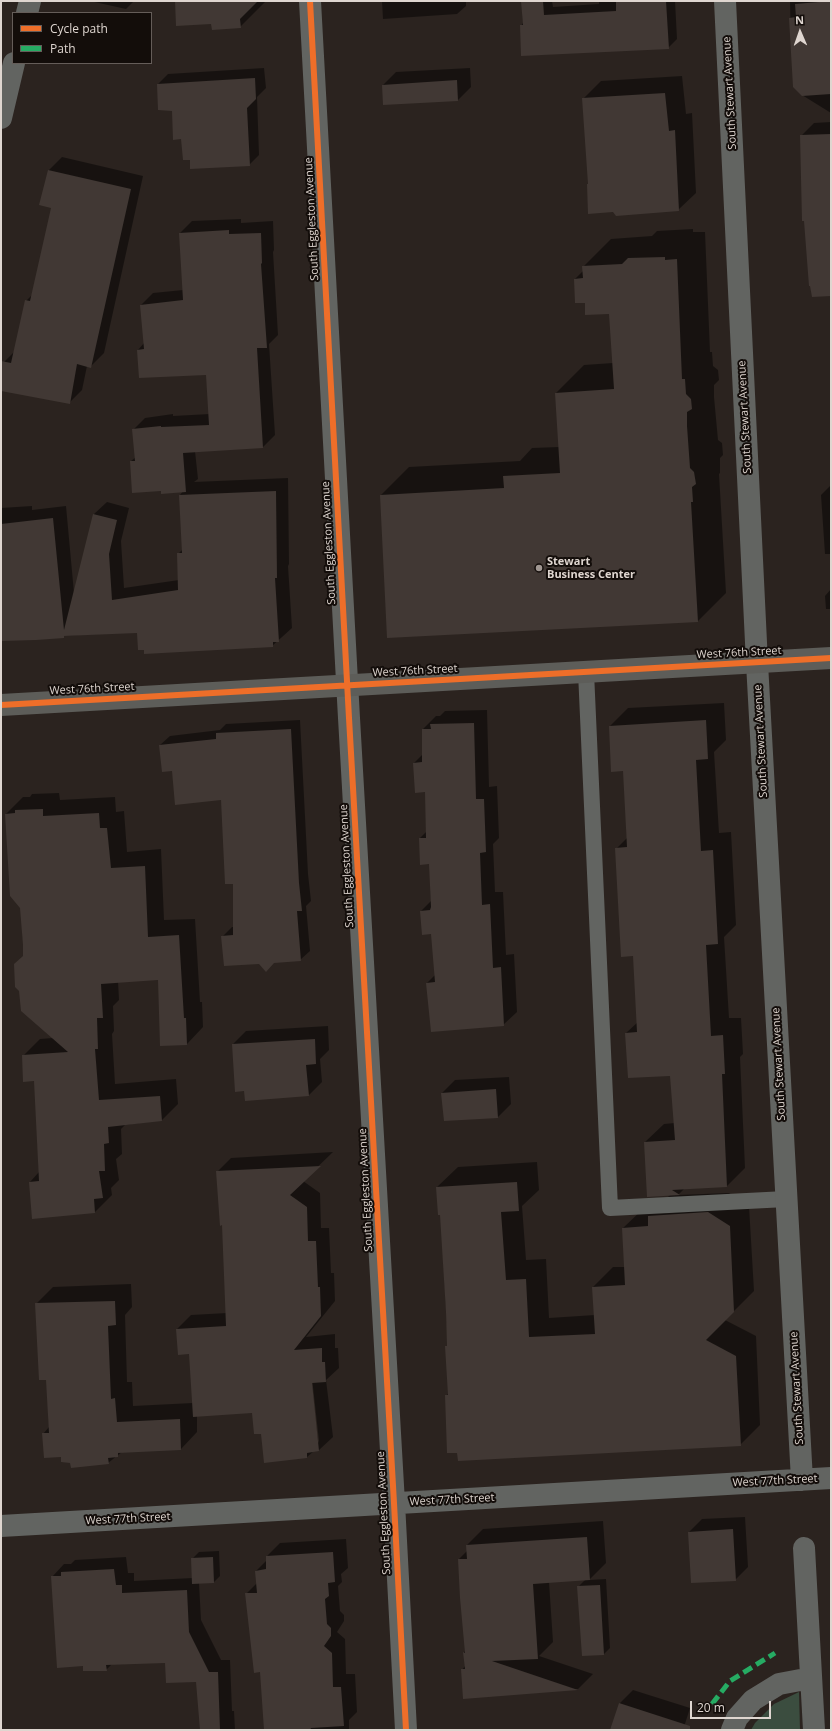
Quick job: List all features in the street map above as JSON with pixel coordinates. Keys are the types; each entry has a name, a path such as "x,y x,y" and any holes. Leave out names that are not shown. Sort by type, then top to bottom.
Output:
{"street":[{"path":"27,12 30,1"},
{"name":"South Eggleston Avenue","path":"310,1 406,1730"},
{"name":"South Stewart Avenue","path":"725,1 757,662 802,1480"},
{"path":"1,118 14,64"},
{"name":"West 76th Street","path":"1,704 831,658"},
{"name":"West 77th Street","path":"1,1526 831,1478"},
{"path":"804,1548 814,1730"},
{"path":"732,1730 737,1718 753,1700 779,1684 811,1678"}],"lane":[{"path":"586,672 610,1208 786,1199"}],"green space":[{"path":"799,1692 800,1730 751,1730 755,1723 774,1704"}],"building":[{"path":"175,1 258,1 240,19 241,28 212,30 211,24 176,26"},
{"path":"521,1 543,1 544,15 616,11 616,1 666,1 669,49 521,56 520,25 523,25"},
{"path":"831,1 831,94 802,96 793,87 789,18 796,17 795,4"},
{"path":"255,78 256,99 247,108 250,166 190,169 190,160 183,160 181,139 173,140 172,111 158,110 157,84"},
{"path":"457,80 458,101 383,105 382,85"},
{"path":"665,93 669,131 675,130 679,211 616,216 613,212 588,214 588,184 582,98"},
{"path":"831,134 831,296 812,297 809,286 804,221 802,221 800,135"},
{"path":"48,170 131,189 91,368 77,364 70,404 1,391 1,361 11,363 25,300 30,301 51,208 39,205"},
{"path":"229,230 229,234 261,233 261,264 267,348 257,348 263,448 183,453 186,492 161,494 161,491 132,493 130,461 135,461 132,429 161,426 209,425 206,375 139,378 137,350 144,349 140,305 183,300 179,233"},
{"name":"Stewart Business Center","path":"665,257 665,260 677,259 682,379 685,379 686,394 691,399 692,409 687,412 687,426 690,468 694,472 696,484 692,487 693,502 691,502 698,622 387,638 380,495 504,488 503,476 560,473 555,393 614,389 609,314 585,315 585,303 575,303 574,279 583,278 582,266 622,264 628,258"},
{"path":"276,491 277,578 275,578 279,642 273,642 273,647 144,654 144,650 138,650 137,633 64,636 64,638 1,641 1,524 53,518 64,630 93,514 117,520 109,554 112,600 178,590 177,553 182,553 179,495"},
{"path":"706,720 708,759 696,760 701,851 713,850 718,944 706,945 711,1036 723,1035 725,1074 722,1074 727,1187 672,1190 680,1195 647,1197 644,1142 675,1140 670,1076 628,1078 625,1033 637,1032 633,956 621,957 615,848 627,847 623,771 611,772 609,726"},
{"path":"474,723 476,799 484,799 486,852 480,853 482,905 490,904 493,968 501,967 504,1026 431,1032 426,983 435,982 431,934 422,935 420,911 430,910 431,907 429,864 420,865 419,838 426,838 425,792 415,793 413,763 422,762 422,729 431,729 430,724"},
{"path":"291,729 299,883 302,911 297,911 301,961 274,963 266,972 259,964 224,966 221,936 233,935 233,884 225,884 221,800 175,805 172,771 162,772 159,745 216,739 216,733"},
{"path":"43,809 43,816 99,813 100,828 107,828 111,868 145,866 148,937 179,935 187,1045 160,1046 158,980 101,984 103,1018 97,1018 98,1049 95,1049 99,1100 160,1096 162,1121 108,1127 109,1143 104,1144 105,1171 99,1171 103,1198 94,1199 95,1213 32,1219 29,1182 39,1181 34,1081 23,1082 22,1055 68,1052 21,1011 19,991 15,987 14,964 23,956 20,908 10,896 5,814 15,813 15,810"},
{"path":"315,1039 316,1064 306,1065 309,1096 245,1101 244,1091 235,1092 232,1044"},
{"path":"496,1089 498,1118 444,1121 441,1093"},
{"path":"321,1166 290,1195 307,1207 308,1241 316,1241 321,1316 294,1350 322,1348 322,1362 325,1362 326,1382 312,1383 319,1451 307,1453 307,1458 264,1463 261,1434 254,1434 252,1413 193,1417 189,1354 178,1355 176,1329 226,1326 222,1225 220,1226 216,1171"},
{"path":"517,1182 519,1211 501,1212 506,1280 526,1279 529,1337 595,1334 592,1287 625,1285 622,1228 648,1226 648,1216 708,1212 730,1226 734,1312 706,1340 736,1356 741,1446 458,1461 457,1453 447,1453 445,1395 448,1395 445,1346 447,1346 446,1312 440,1215 438,1215 436,1187"},
{"path":"115,1301 116,1325 108,1326 111,1399 115,1398 117,1422 180,1419 181,1450 118,1453 118,1457 108,1458 109,1464 71,1468 70,1463 61,1462 61,1457 44,1458 42,1433 49,1433 46,1380 39,1380 35,1303"},
{"path":"733,1529 736,1581 691,1583 688,1532"},
{"path":"587,1537 590,1580 533,1584 538,1659 492,1661 578,1690 463,1699 461,1669 465,1669 463,1652 465,1653 458,1559 467,1559 466,1545"},
{"path":"333,1552 335,1582 328,1583 329,1596 325,1599 327,1624 331,1628 331,1636 324,1646 332,1653 333,1687 341,1687 344,1726 311,1728 310,1730 264,1730 260,1672 254,1673 245,1593 257,1593 255,1571 266,1569 266,1556"},
{"path":"213,1557 214,1583 192,1584 191,1558"},
{"path":"114,1569 116,1585 122,1585 122,1593 187,1590 189,1632 209,1672 218,1672 220,1730 200,1730 196,1682 166,1683 165,1663 106,1665 107,1671 83,1671 83,1666 57,1668 51,1576 61,1576 61,1572"},
{"path":"600,1585 604,1655 582,1656 577,1586"},
{"path":"619,1703 690,1726 690,1730 610,1730"}],"marked path":[{"path":"712,1704 730,1681 775,1653"}],"cycle path":[{"path":"310,1 406,1730"},
{"path":"1,705 831,658"}],"place":[{"name":"Stewart Business Center","path":"539,568"}]}
